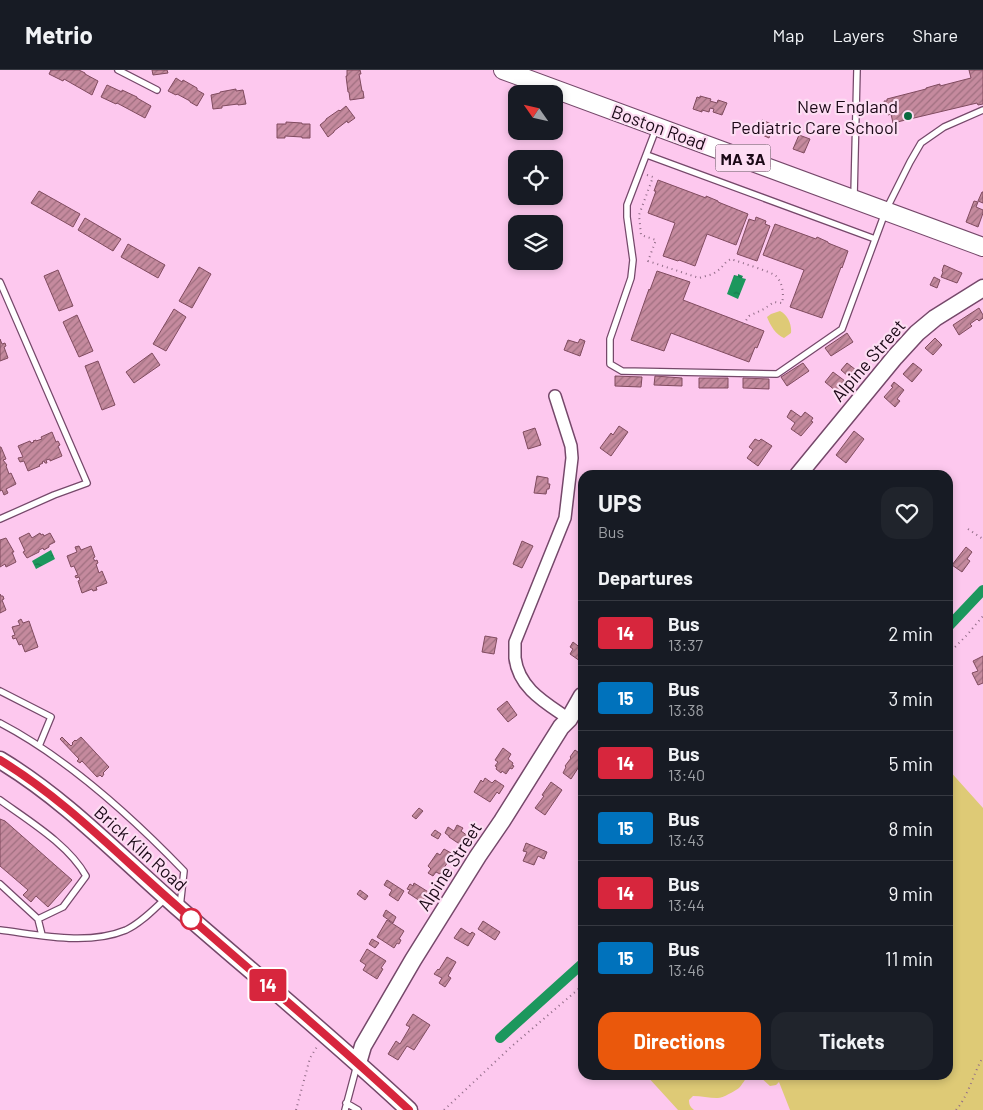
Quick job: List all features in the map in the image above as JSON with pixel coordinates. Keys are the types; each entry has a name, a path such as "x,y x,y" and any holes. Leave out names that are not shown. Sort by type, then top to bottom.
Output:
{"main road":[{"name":"Boston Road","path":"503,70 983,246"}],"street":[{"name":"Alpine Street","path":"802,470 917,332 935,318 983,288"},
{"path":"555,396 571,446 572,458 565,518 515,642 515,659 520,677 530,691 569,719"},
{"name":"Alpine Street","path":"358,1063 364,1046 413,960 478,856 578,703"},
{"name":"Brick Kiln Road","path":"0,760 19,771 55,798 167,898 358,1063 409,1110"}],"lane":[{"path":"118,70 156,90"},
{"path":"854,198 857,70"},
{"path":"657,126 627,205 633,260 631,278 610,339 610,364 622,371 778,374 842,329 886,210 921,143 944,127 983,110"},
{"path":"646,155 875,239"},
{"path":"0,282 87,483 54,495 0,519"},
{"path":"0,691 52,717 39,746"},
{"path":"0,722 19,732 81,776 155,841 184,872 180,909"},
{"path":"0,800 48,834 79,863 86,876 63,907 38,919"},
{"path":"0,884 38,919 42,935"},
{"path":"0,930 61,938 109,935 127,930 145,918 167,898"},
{"path":"358,1063 345,1107 358,1110"}],"path":[{"path":"640,172 653,177 639,215 641,235 656,240 648,261 699,278 713,274 731,259 776,276 784,295 782,303 774,302 749,316 743,325"},
{"path":"968,529 983,539"},
{"path":"953,649 983,616"},
{"path":"444,1110 512,1046 578,989"},
{"path":"296,1110 310,1058 325,1035"},
{"path":"956,1110 962,1102 983,1057"}],"shaded area":[{"path":"780,311 789,320 791,327 791,333 784,338 778,335 767,317"},
{"path":"953,775 983,808 983,1110 790,1110 779,1082 776,1085 770,1086 763,1080 953,1080"},
{"path":"651,1080 745,1080 739,1088 719,1098 693,1096 689,1101 694,1110 678,1110"}],"water":[{"path":"738,274 746,279 738,299 727,294 734,275 738,276"},
{"path":"51,550 55,559 36,569 32,561"}],"building":[{"path":"51,70 79,70 98,81 92,95 64,79 63,81 49,74"},
{"path":"152,70 167,70 168,73 153,75"},
{"path":"347,70 360,70 361,74 359,74 364,98 350,100 346,76"},
{"path":"969,70 983,70 983,104 978,105 977,103 893,123 891,114 888,115 884,101 887,101 887,99 940,84 940,86 971,78"},
{"path":"176,78 197,88 197,90 204,94 197,106 168,91"},
{"path":"107,85 137,97 151,106 145,118 101,97"},
{"path":"236,89 236,91 243,90 246,104 222,106 222,108 213,109 211,95"},
{"path":"700,96 717,103 718,100 727,103 722,115 713,112 714,109 710,108 709,112 693,109 697,97 700,98"},
{"path":"346,106 355,118 348,123 347,121 328,137 320,125"},
{"path":"762,120 776,126 769,138 756,132"},
{"path":"286,122 310,124 310,138 285,136 285,138 277,138 277,124 286,124"},
{"path":"799,135 810,139 804,153 793,149"},
{"path":"658,180 706,198 706,196 748,214 736,245 707,234 695,266 663,256 675,223 648,213"},
{"path":"39,191 80,214 73,227 31,203"},
{"path":"983,192 983,203 978,201"},
{"path":"974,201 978,202 976,207 983,210 978,227 966,222"},
{"path":"756,217 766,221 765,224 770,226 757,261 737,254 749,219 755,221"},
{"path":"85,218 121,239 113,251 78,230"},
{"path":"775,224 816,239 817,237 848,251 822,318 790,307 804,270 763,255"},
{"path":"128,244 165,265 158,278 121,257"},
{"path":"944,265 962,273 957,283 941,277"},
{"path":"199,267 211,274 192,308 179,301"},
{"path":"58,270 73,306 59,311 44,276"},
{"path":"657,271 690,282 683,300 764,331 749,362 671,333 664,351 631,340"},
{"path":"934,277 940,280 937,288 930,285"},
{"path":"979,308 983,318 979,321 977,319 970,324 972,326 959,335 953,325"},
{"path":"174,309 186,317 166,351 153,344"},
{"path":"77,315 93,351 79,357 63,322"},
{"path":"847,333 853,342 831,356 825,348"},
{"path":"935,338 942,345 933,355 925,348"},
{"path":"0,339 2,344 5,343 6,346 4,347 8,358 0,361"},
{"path":"580,339 585,341 580,356 564,350 568,340 578,343"},
{"path":"152,353 160,365 134,383 126,372"},
{"path":"98,361 115,405 102,410 85,366"},
{"path":"803,363 809,371 787,386 781,377"},
{"path":"847,363 856,370 849,377 841,370"},
{"path":"913,363 922,370 912,382 903,374"},
{"path":"833,372 849,384 842,396 825,382"},
{"path":"615,376 642,377 641,387 615,386"},
{"path":"655,376 682,378 682,386 654,385"},
{"path":"699,378 728,378 728,388 699,388"},
{"path":"743,378 769,379 769,389 743,388"},
{"path":"894,382 904,390 897,399 900,401 895,407 884,397 893,387 891,386"},
{"path":"791,410 801,417 805,412 813,418 811,421 813,422 801,436 791,429 795,423 787,417"},
{"path":"619,426 628,432 611,456 600,448"},
{"path":"535,428 541,445 528,449 523,432"},
{"path":"854,431 864,439 846,463 836,455"},
{"path":"52,432 56,442 58,441 60,445 58,446 62,456 50,461 50,459 46,460 47,463 44,461 40,466 28,471 24,461 20,462 18,458 23,457 18,446 42,439 41,437"},
{"path":"755,439 759,441 761,439 772,446 758,466 747,458 753,450 749,447"},
{"path":"0,447 6,459 3,460 7,465 9,474 11,473 16,484 6,489 8,493 4,495 2,490 0,491"},
{"path":"537,476 548,478 548,484 550,484 546,494 534,493"},
{"path":"29,533 32,538 40,533 44,536 50,533 55,542 27,558 19,538"},
{"path":"6,538 14,552 12,552 16,562 6,567 5,564 0,567 0,540"},
{"path":"522,541 533,546 522,568 513,564"},
{"path":"79,546 81,550 91,546 95,557 93,558 98,563 96,564 99,573 102,571 107,583 96,587 97,590 93,591 92,589 82,593 78,581 80,580 79,577 76,578 75,576 78,575 74,566 71,567 67,556 77,552 75,547"},
{"path":"966,547 972,552 967,559 970,561 962,572 953,564"},
{"path":"0,594 3,596 4,599 2,600 6,610 0,613"},
{"path":"21,619 23,623 29,621 38,647 25,652 22,644 19,645 16,638 13,639 12,636 15,635 12,627 20,625 18,621"},
{"path":"485,636 497,638 494,654 482,652"},
{"path":"573,642 578,646 578,660 570,654 573,649 570,647"},
{"path":"983,656 983,683 978,685 972,673 978,671 973,661"},
{"path":"507,701 517,715 508,722 497,709"},
{"path":"62,737 71,746 75,740 81,737 109,767 102,777 100,775 97,777 82,761 80,763 77,761 79,759 60,739"},
{"path":"503,748 511,754 508,759 514,766 506,774 502,771 501,773 495,766 498,762 495,760"},
{"path":"575,750 578,752 578,768 571,779 563,773"},
{"path":"485,778 492,783 495,780 504,786 499,794 497,792 490,802 474,792 481,780 483,782"},
{"path":"551,782 562,790 545,815 535,808"},
{"path":"419,808 423,811 416,819 412,816"},
{"path":"0,819 5,821 72,880 48,907 36,896 31,902 23,895 28,890 0,866"},
{"path":"457,825 463,828 461,831 468,836 461,845 445,833 448,827 454,831"},
{"path":"435,830 441,834 438,839 431,835"},
{"path":"526,843 547,852 544,859 538,856 534,865 523,861 527,852 523,851"},
{"path":"444,849 453,854 440,874 436,872 433,876 428,873 431,869 428,866 437,853 440,855"},
{"path":"387,880 404,891 398,901 389,895 392,890 384,885"},
{"path":"414,883 430,893 423,903 408,893 410,890 407,889 410,884 413,886"},
{"path":"360,890 368,896 365,900 357,894"},
{"path":"386,910 396,917 393,923 383,916"},
{"path":"387,920 404,931 399,939 401,940 399,944 397,943 394,948 377,937"},
{"path":"483,921 500,932 495,940 478,929"},
{"path":"461,928 470,934 472,932 475,934 468,946 454,938"},
{"path":"372,939 379,943 375,948 369,944"},
{"path":"367,949 386,961 377,979 363,970 366,965 360,961"},
{"path":"447,957 456,962 448,976 451,978 445,987 439,983 442,978 434,974 439,970"},
{"path":"413,1014 430,1025 414,1050 407,1046 398,1060 388,1054 396,1041 400,1044 410,1027 406,1025"}],"waterway":[{"path":"953,622 983,590"},
{"path":"500,1038 578,968"}],"bus line":[{"name":"14","path":"0,760 48,792 358,1063 409,1110"}],"place":[{"name":"New England Pediatric Care School","path":"908,116"}]}
